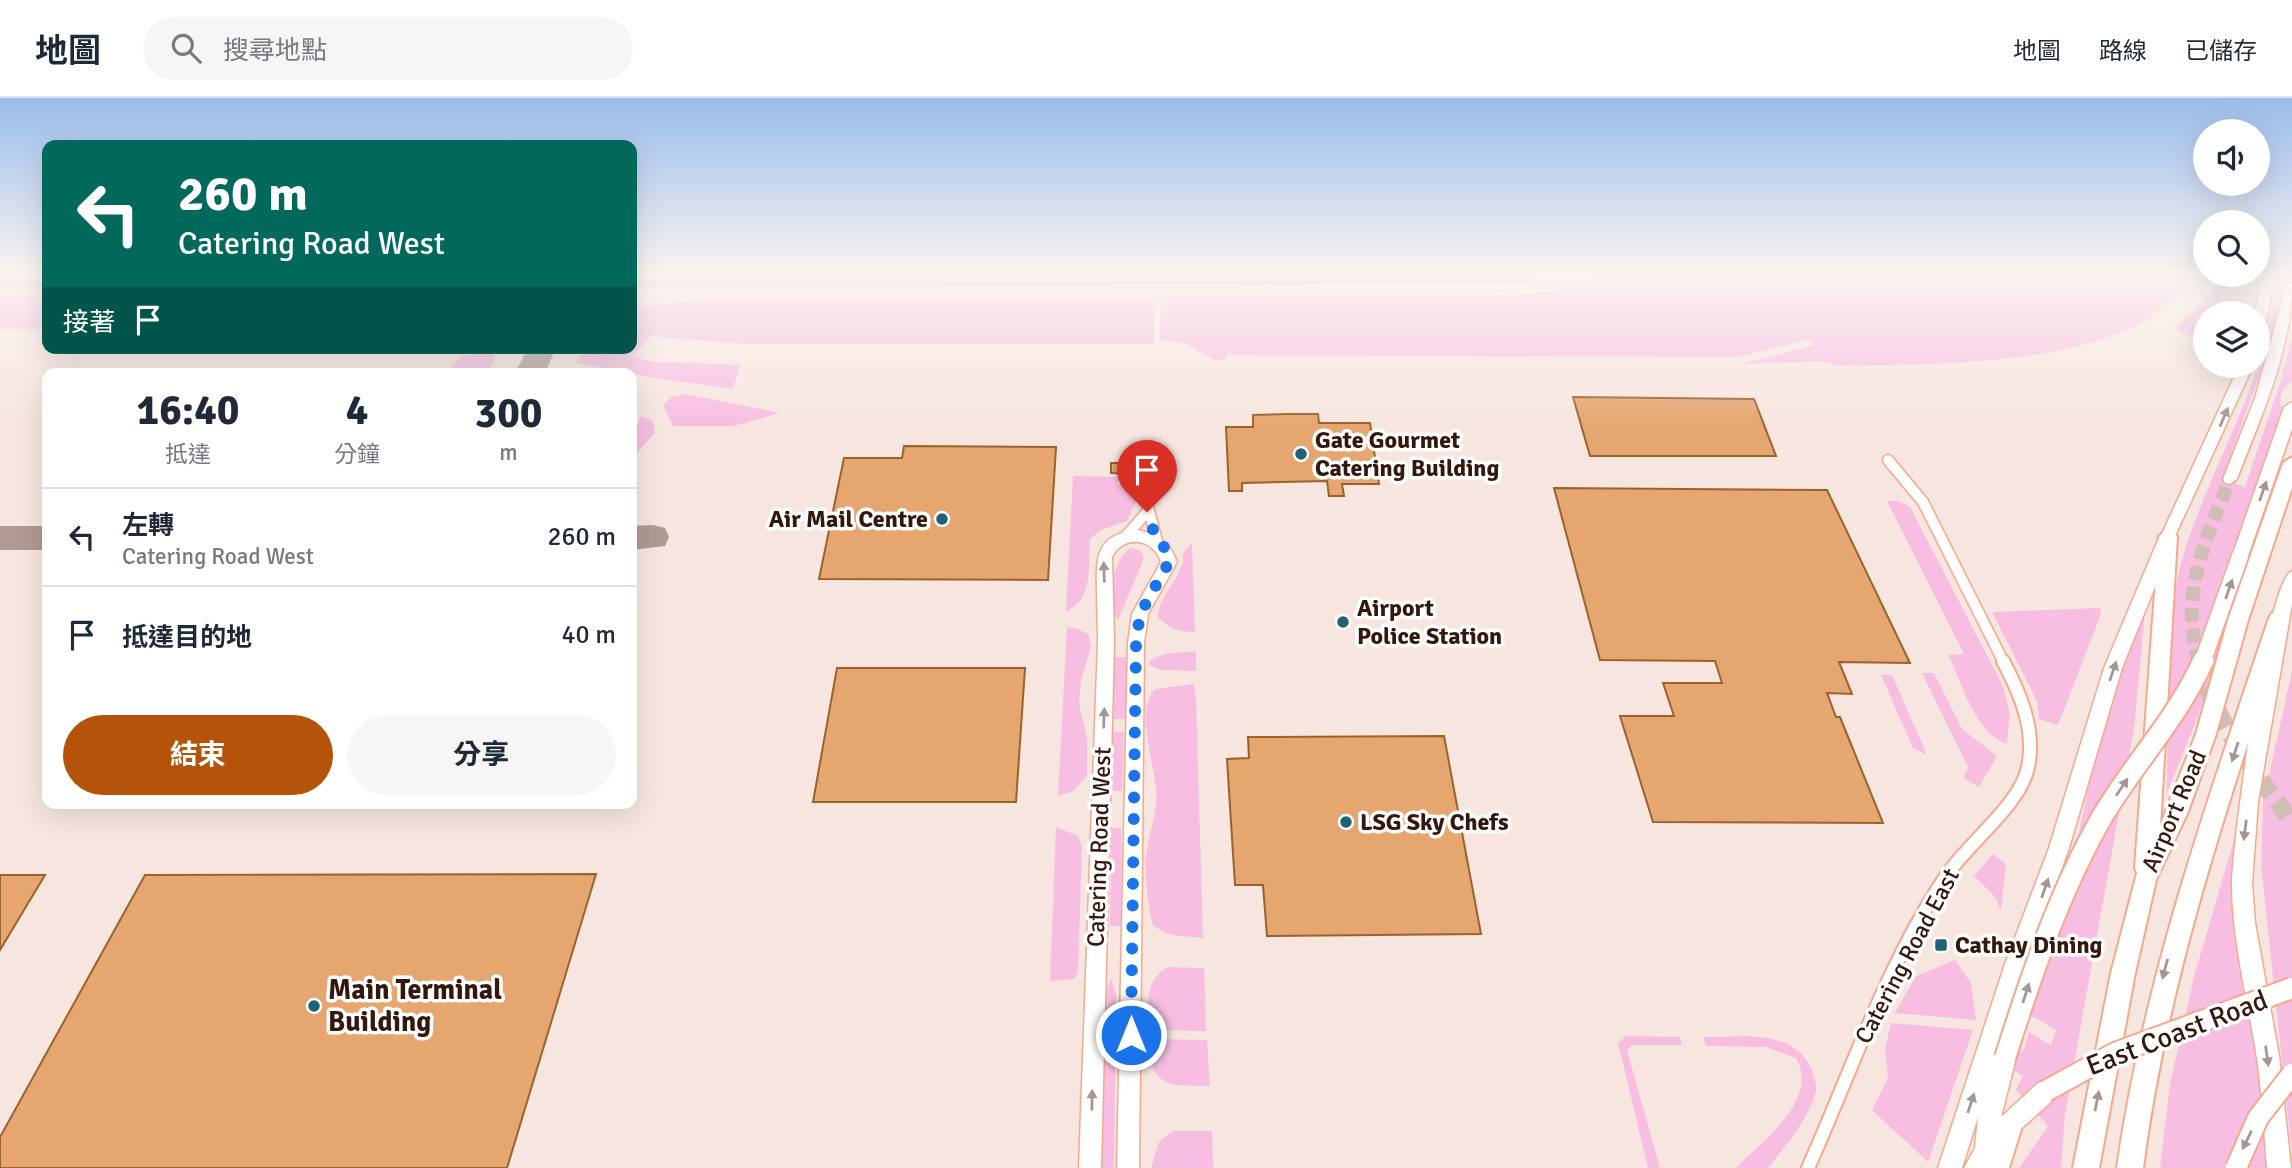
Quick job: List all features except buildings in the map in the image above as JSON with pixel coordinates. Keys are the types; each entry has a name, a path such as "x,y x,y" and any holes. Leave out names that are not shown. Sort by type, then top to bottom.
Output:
{"highway":[{"name":"Airport Road","path":"2086,1168 2123,974 2145,880 2176,814 2206,734 2238,620 2292,463"},
{"path":"2145,880 2168,536"},
{"name":"Airport Road","path":"2130,1168 2139,1087 2166,964 2280,618"},
{"path":"1991,1157 2009,1126"}],"main road":[{"path":"1976,1168 1991,1157 1990,1111 2027,987 2079,863 2112,802 2171,721 2208,652 2292,407"},
{"path":"1950,1168 2016,964 2059,848 2113,668 2168,536"},
{"name":"Airport Road","path":"2280,618 2292,577"},
{"path":"2279,1168 2267,1056 2249,949 2242,883 2248,802 2280,618"},
{"name":"East Coast Road","path":"2009,1126 2046,1091 2115,1053 2292,988"},
{"path":"2236,1168 2247,1139 2267,1103 2292,1074"}],"street":[{"path":"2230,479 2262,398 2281,326"},
{"path":"2168,536 2240,378"},
{"name":"Catering Road East","path":"1808,1168 1840,1096 1870,1015 1946,876 1978,835 2005,810 2030,761 2032,741 2017,688 1923,502 1888,460"},
{"name":"Catering Road West","path":"1090,1168 1106,644 1104,557 1110,546 1125,537 1147,509 1157,541 1164,547 1169,562 1140,614 1136,643 1128,1168"},
{"path":"1125,537 1142,536 1157,541"}],"shaded area":[{"path":"0,326 42,326 42,329 0,329"},
{"path":"637,326 1154,326 1154,344 744,344 650,336 637,351"},
{"path":"1160,326 2133,326 2082,345 2032,355 1928,364 1841,366 1821,361 1743,364 1814,345 1808,340 1737,357 1226,355 1225,361 1215,360 1184,343 1159,340"},
{"path":"2177,326 2193,326 2193,336 2173,329"},
{"path":"2270,326 2275,326 2270,342"},
{"path":"2292,337 2292,381 2280,401 2283,415 2231,560 2248,568 2198,716 2167,793 2168,666 2179,571 2199,510 2254,378 2258,378 2223,479 2245,487 2281,380"},
{"path":"470,354 496,355 490,368 450,368 462,357"},
{"path":"583,354 635,354 632,357 657,362 740,365 733,389 637,375 637,368 602,368 576,363"},
{"path":"685,394 780,413 733,426 673,426 663,405 671,397"},
{"path":"641,416 653,421 655,433 637,453 637,426"},
{"path":"1073,476 1118,477 1118,484 1132,485 1137,499 1127,521 1101,530 1090,539 1088,581 1085,590 1075,606 1066,611"},
{"path":"1887,501 1898,501 1910,507 2003,686 2010,714 2007,744 1986,730 1971,706 1948,655 1964,654"},
{"path":"1192,543 1195,632 1175,629 1158,617 1159,608 1180,570 1183,553"},
{"path":"1131,548 1141,551 1144,558 1118,620 1112,603 1113,582 1119,562"},
{"path":"2100,608 2101,614 2058,725 2039,719 2037,701 1992,612"},
{"path":"2145,611 2134,729 2065,1114 2061,1168 2019,1168 2048,1126 2016,1090 2023,1076 2005,1065 2012,1046 2023,1052 2029,1032 2051,1045 2056,1030 2013,1005 2076,849 2100,728"},
{"path":"1067,627 1089,635 1091,647 1081,680 1079,703 1087,738 1087,776 1073,791 1058,796"},
{"path":"1196,651 1196,671 1162,670 1149,665 1150,660 1164,654"},
{"path":"1114,657 1127,657 1126,719 1114,719"},
{"path":"2292,671 2292,1154 2261,865 2263,802"},
{"path":"1922,673 1934,673 1962,729 1997,756 1979,787 1964,778 1968,767"},
{"path":"1881,675 1892,675 1927,755 1913,748"},
{"path":"1194,684 1203,938 1171,935 1153,926 1146,878 1146,859 1156,796 1147,737 1146,709 1155,689"},
{"path":"1112,732 1124,732 1122,791 1111,791"},
{"path":"2244,806 2269,1168 2160,1168 2170,1084 2195,973"},
{"path":"1056,827 1078,836 1082,846 1078,972 1074,979 1050,981"},
{"path":"1111,828 1121,828 1121,926 1110,926"},
{"path":"1993,854 2006,864 2001,911 1996,898 1974,876"},
{"path":"1955,960 1971,983 1976,1020 1895,1013 1916,976"},
{"path":"1167,967 1204,968 1206,1031 1149,1030 1148,1003 1151,987 1159,973"},
{"path":"1111,978 1116,995 1114,1168 1102,1168 1105,996"},
{"path":"1891,1023 1973,1030 1928,1162 1872,1110 1888,1078 1885,1049"},
{"path":"1626,1036 1680,1037 1682,1045 1632,1045 1627,1050 1660,1168 1648,1168 1618,1043"},
{"path":"1748,1036 1778,1041 1792,1046 1803,1055 1811,1068 1816,1088 1807,1114 1768,1168 1736,1168 1773,1132 1795,1104 1801,1089 1801,1074 1796,1058 1766,1047 1706,1046 1703,1037"},
{"path":"1149,1039 1207,1040 1210,1086 1172,1084 1157,1075 1150,1055"},
{"path":"1173,1131 1212,1131 1213,1168 1151,1168 1159,1142"}],"taxiway":[{"path":"532,368 539,354"},
{"path":"637,538 653,537"},
{"path":"0,538 42,538"}],"tunnel":[{"path":"2199,663 2194,638 2193,591 2204,547 2230,479"},
{"path":"2198,661 2225,726 2263,784 2292,821"}],"place":[{"name":"Gate Gourmet Catering Building","path":"1301,454"},
{"name":"Air Mail Centre","path":"942,519"},
{"name":"Airport Police Station","path":"1343,622"},
{"name":"LSG Sky Chefs","path":"1346,822"},
{"name":"Cathay Dining","path":"1941,945"},
{"name":"Main Terminal Building","path":"314,1006"}],"route":[{"path":"1131,1035 1136,643 1140,614 1169,562 1164,547 1157,541 1151,528 1147,512"}]}
